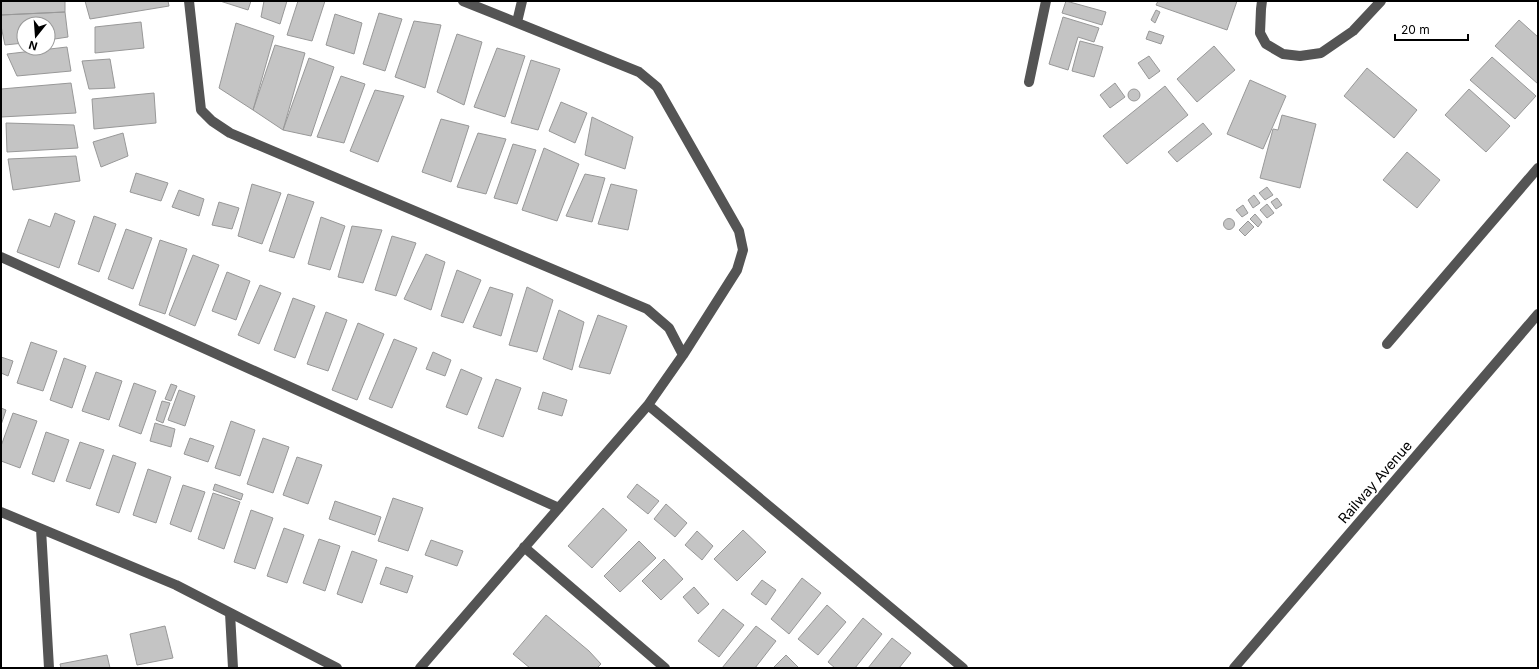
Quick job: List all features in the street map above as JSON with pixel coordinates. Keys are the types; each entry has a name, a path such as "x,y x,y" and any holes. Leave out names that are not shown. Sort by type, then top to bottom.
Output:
{"street":[{"path":"189,1 201,110 212,121 230,133 647,309 669,328 683,354"},
{"path":"420,668 648,405 737,270 742,250 739,231 657,87 639,72 463,1"},
{"path":"517,22 522,1"},
{"path":"1029,82 1046,1"},
{"path":"1262,1 1260,33 1266,44 1283,54 1300,56 1321,53 1353,31 1381,1"},
{"path":"1387,344 1538,168"},
{"path":"1,257 559,508"},
{"name":"Railway Avenue","path":"1234,668 1538,314"},
{"path":"648,405 963,668"},
{"path":"1,512 176,585 337,668"},
{"path":"42,529 49,668"},
{"path":"524,548 665,668"},
{"path":"230,613 233,668"}],"building":[{"path":"1,1 65,1 65,12 1,15"},
{"path":"85,1 168,1 169,6 90,19"},
{"path":"220,1 251,1 248,10"},
{"path":"264,1 287,1 280,24 261,17"},
{"path":"298,1 325,1 312,41 287,35"},
{"path":"1066,1 1106,12 1102,25 1062,13"},
{"path":"1158,1 1237,1 1227,30 1156,5"},
{"path":"1156,10 1160,12 1155,23 1151,20"},
{"path":"65,12 68,37 56,39 56,16 16,16 16,44 5,45 1,26 1,15"},
{"path":"379,13 402,19 385,71 363,64"},
{"path":"335,14 362,23 354,54 326,45"},
{"path":"1063,17 1099,28 1094,42 1078,37 1068,70 1049,64"},
{"path":"1519,20 1538,37 1538,84 1495,46"},
{"path":"414,21 441,25 425,88 395,77"},
{"path":"141,22 144,48 95,53 95,27"},
{"path":"236,23 274,36 253,110 219,88"},
{"path":"1149,31 1164,36 1161,44 1146,39"},
{"path":"457,34 482,42 464,105 437,92"},
{"path":"1080,41 1103,47 1094,77 1072,71"},
{"path":"275,45 305,53 283,130 253,110"},
{"path":"1214,46 1235,70 1197,102 1177,79"},
{"path":"67,47 71,71 17,76 7,54 16,53 16,56 56,56 56,48"},
{"path":"497,48 525,56 505,117 474,107"},
{"path":"1149,56 1160,71 1149,79 1138,63"},
{"path":"1492,57 1536,96 1515,119 1470,80"},
{"path":"309,58 334,67 311,136 283,130"},
{"path":"110,59 115,88 89,89 82,61"},
{"path":"531,60 560,69 538,130 511,123"},
{"path":"1367,68 1417,110 1394,138 1344,96"},
{"path":"341,76 365,84 344,143 317,137"},
{"path":"1250,80 1286,96 1263,149 1227,134"},
{"path":"71,83 76,113 1,117 1,89"},
{"path":"1115,83 1125,97 1110,108 1100,95"},
{"path":"1165,86 1188,115 1127,164 1103,136"},
{"path":"1134,89 1138,91 1140,95 1138,99 1134,101 1130,99 1128,95 1130,91"},
{"path":"1469,89 1510,126 1486,152 1445,115"},
{"path":"375,90 404,96 378,162 350,151"},
{"path":"154,93 156,123 94,129 92,99"},
{"path":"561,102 587,113 575,143 549,131"},
{"path":"1282,115 1316,124 1300,188 1260,178 1273,129 1278,130"},
{"path":"592,117 633,137 625,169 585,155"},
{"path":"441,119 469,126 451,182 422,172"},
{"path":"6,123 74,125 78,148 7,152"},
{"path":"1203,123 1212,134 1177,162 1168,152"},
{"path":"123,133 128,156 101,167 93,142"},
{"path":"478,133 506,139 486,194 457,187"},
{"path":"513,144 536,150 517,204 494,198"},
{"path":"544,148 579,164 557,221 522,210"},
{"path":"1407,152 1440,180 1417,208 1383,180"},
{"path":"76,156 80,181 13,190 8,159"},
{"path":"136,173 168,183 161,201 130,192"},
{"path":"585,174 605,178 592,222 566,216"},
{"path":"252,184 281,193 262,244 238,236"},
{"path":"611,184 637,190 628,230 598,224"},
{"path":"1267,187 1273,195 1265,200 1259,193"},
{"path":"179,190 204,199 199,216 172,207"},
{"path":"288,194 314,202 294,258 269,251"},
{"path":"1254,195 1260,203 1253,208 1248,200"},
{"path":"1277,198 1282,205 1276,209 1271,202"},
{"path":"219,202 239,208 232,229 212,225"},
{"path":"1267,204 1274,213 1267,218 1260,210"},
{"path":"1243,205 1248,213 1242,217 1236,210"},
{"path":"55,213 75,221 59,268 17,252 29,219 50,227"},
{"path":"1255,214 1262,222 1258,227 1250,219"},
{"path":"94,216 116,224 99,272 78,264"},
{"path":"321,217 345,226 330,270 308,264"},
{"path":"1229,218 1233,220 1235,224 1233,228 1229,230 1225,228 1223,224 1225,220"},
{"path":"1248,221 1254,227 1245,236 1239,230"},
{"path":"352,226 382,230 363,283 338,277"},
{"path":"126,229 152,238 133,289 108,279"},
{"path":"392,236 416,243 396,296 375,290"},
{"path":"160,240 187,249 165,314 139,305"},
{"path":"426,254 445,262 431,310 404,299"},
{"path":"193,255 219,265 195,326 169,315"},
{"path":"457,270 481,280 463,323 441,316"},
{"path":"227,272 250,281 236,320 212,311"},
{"path":"260,285 281,293 259,344 238,335"},
{"path":"490,287 513,294 501,336 473,327"},
{"path":"527,287 553,300 537,352 509,345"},
{"path":"293,298 315,306 295,358 274,350"},
{"path":"559,310 584,322 572,370 543,359"},
{"path":"326,312 347,320 328,371 307,364"},
{"path":"598,315 627,326 610,374 579,367"},
{"path":"358,323 384,334 357,400 332,390"},
{"path":"394,339 417,348 392,408 369,399"},
{"path":"31,342 57,351 43,391 17,383"},
{"path":"433,352 451,360 445,376 426,369"},
{"path":"1,357 13,361 8,376 1,373"},
{"path":"64,358 86,366 72,408 50,400"},
{"path":"461,369 482,378 467,415 446,407"},
{"path":"96,372 122,381 109,420 82,411"},
{"path":"496,379 521,388 503,437 478,428"},
{"path":"134,383 156,391 141,434 119,426"},
{"path":"171,384 177,386 171,401 165,399"},
{"path":"179,390 195,396 185,426 168,420"},
{"path":"543,392 567,400 562,416 538,409"},
{"path":"162,401 170,403 163,423 156,420"},
{"path":"1,408 6,410 1,425"},
{"path":"13,413 37,421 20,468 1,461 1,446"},
{"path":"231,421 255,430 240,476 215,468"},
{"path":"155,423 175,429 171,447 150,441"},
{"path":"46,432 69,440 54,482 32,474"},
{"path":"190,438 214,446 208,462 184,454"},
{"path":"263,438 289,447 273,493 247,484"},
{"path":"80,442 104,450 90,489 66,481"},
{"path":"113,455 136,463 119,513 96,505"},
{"path":"297,457 322,465 308,504 283,495"},
{"path":"148,469 171,477 156,523 133,515"},
{"path":"215,484 243,494 241,500 213,490"},
{"path":"637,484 659,501 648,514 627,497"},
{"path":"183,485 205,492 191,532 170,524"},
{"path":"213,493 240,502 224,549 198,539"},
{"path":"393,498 423,508 408,551 378,541"},
{"path":"335,501 381,517 375,535 329,519"},
{"path":"666,504 687,523 675,537 654,519"},
{"path":"603,508 627,530 592,568 568,546"},
{"path":"251,510 273,518 255,569 234,562"},
{"path":"284,528 304,535 287,583 267,576"},
{"path":"743,530 766,552 737,581 714,559"},
{"path":"697,531 713,546 702,560 685,545"},
{"path":"319,539 340,546 325,591 303,583"},
{"path":"431,540 463,551 457,566 425,555"},
{"path":"639,541 656,558 620,592 604,576"},
{"path":"352,551 377,560 362,603 337,594"},
{"path":"664,559 683,579 661,600 642,581"},
{"path":"386,567 413,576 407,593 380,584"},
{"path":"802,578 821,593 789,634 771,619"},
{"path":"762,580 776,590 766,605 751,594"},
{"path":"694,587 709,604 698,614 683,597"},
{"path":"827,605 846,622 818,655 798,639"},
{"path":"723,609 744,625 719,657 698,641"},
{"path":"546,615 589,651 601,664 597,668 530,668 513,654"},
{"path":"863,618 882,634 855,668 835,668 828,662"},
{"path":"165,626 173,658 137,665 130,634"},
{"path":"756,626 776,641 755,668 722,668"},
{"path":"892,638 911,653 899,668 868,668"},
{"path":"107,655 110,668 61,668 60,664"},
{"path":"786,655 799,668 773,668"}]}
